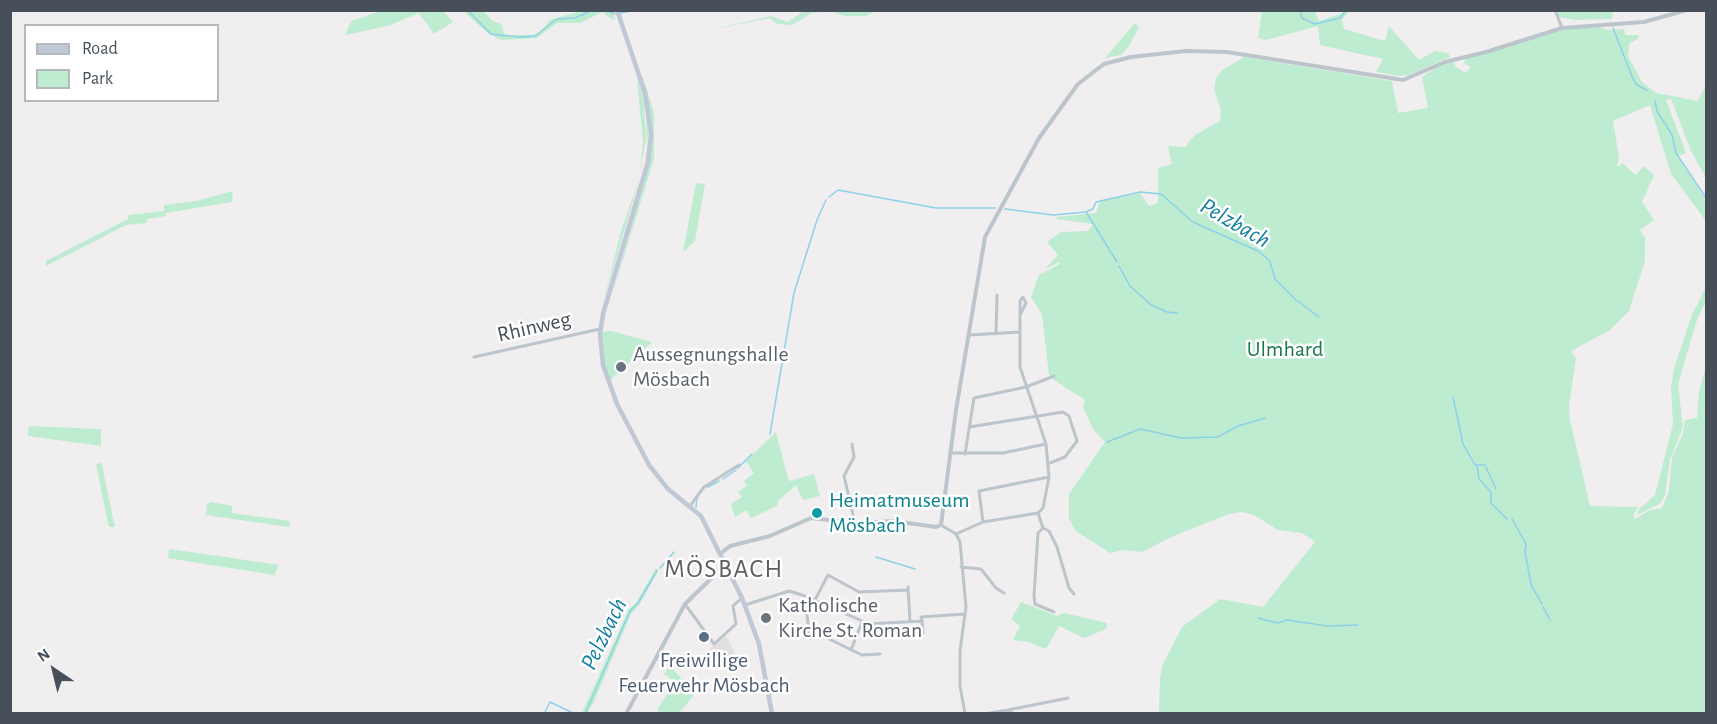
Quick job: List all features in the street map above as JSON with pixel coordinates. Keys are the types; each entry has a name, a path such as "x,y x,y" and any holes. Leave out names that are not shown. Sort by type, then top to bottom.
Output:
{"main road":[{"path":"618,14 645,93 650,122 650,148 600,329 601,354 611,390 649,465 664,485 704,521 742,598 759,644 772,714"}],"street":[{"path":"1555,10 1562,28"},
{"path":"941,525 981,251 987,232 1039,138 1078,84 1104,64 1131,57 1186,51 1227,52 1403,80 1435,66 1562,28 1651,21 1687,10"},
{"path":"996,334 997,295"},
{"path":"956,534 983,522 1038,513 1043,508 1050,463 1039,416 1020,367 1020,315 1020,302 1023,297 1026,303 1020,315"},
{"name":"Rhinweg","path":"474,357 600,329"},
{"path":"969,335 1020,332"},
{"path":"966,454 974,399 1026,387 1054,376"},
{"path":"969,427 1055,413 1069,416 1077,436 1068,454 1050,463"},
{"path":"852,444 854,457 844,476 855,523"},
{"path":"950,452 966,454 1016,452 1046,444"},
{"path":"690,506 704,487 739,465"},
{"path":"983,522 979,492 1049,477"},
{"path":"1038,513 1043,528 1050,533 1057,547 1068,588 1074,594"},
{"path":"719,555 730,546 770,536 804,519 855,523 894,521 936,527 941,525 956,534 960,542 965,614 960,651 960,686 965,714"},
{"path":"1043,528 1038,533 1035,604 1054,612"},
{"path":"626,714 685,604 725,566"},
{"path":"961,567 981,569 1004,593"},
{"path":"880,654 862,655 825,637 810,638 806,619 828,575 859,592 908,589 910,621"},
{"path":"745,605 782,592 797,592 870,624 922,621"},
{"path":"685,604 714,644 736,624 732,606 742,598"},
{"path":"923,633 921,617 965,614"},
{"path":"851,650 862,622"},
{"path":"984,714 1068,698"},
{"path":"1008,710 1013,714"}],"shaded area":[{"path":"726,635 735,653 718,663 709,650"}],"green space":[{"path":"805,10 875,11 866,16 845,16 830,11 812,13 792,25 777,24 770,18 710,30 771,16 788,22"},
{"path":"381,11 443,11 453,22 434,34 419,13 388,26 345,35 351,21"},
{"path":"463,11 484,11 491,20 501,24 505,35 533,35 541,31 550,20 581,11 613,11 615,18 613,20 602,12 581,23 557,23 537,38 501,40 489,34"},
{"path":"1262,11 1315,11 1319,21 1349,11 1342,20 1344,29 1385,41 1389,26 1419,60 1435,51 1448,53 1450,57 1409,75 1398,76 1376,72 1383,59 1320,45 1318,26 1266,40 1258,38"},
{"path":"1556,11 1613,11 1612,19 1575,20 1559,17"},
{"path":"1135,23 1139,27 1129,46 1121,55 1105,58"},
{"name":"Ulmhard","path":"1599,27 1608,30 1624,29 1625,35 1638,35 1639,38 1629,44 1628,56 1642,82 1656,93 1698,101 1706,84 1706,178 1691,151 1671,99 1666,100 1686,153 1677,156 1706,200 1706,221 1671,174 1650,105 1613,121 1619,158 1617,165 1619,167 1622,163 1636,175 1643,166 1654,175 1642,202 1654,220 1640,230 1645,238 1645,261 1629,311 1610,330 1571,351 1576,358 1569,406 1570,420 1590,506 1638,507 1633,516 1635,519 1650,510 1662,508 1669,491 1672,457 1683,434 1685,420 1697,418 1699,392 1706,365 1706,713 1159,713 1160,678 1163,664 1182,627 1220,599 1263,607 1315,542 1302,533 1278,530 1254,515 1242,512 1229,514 1171,537 1142,552 1122,550 1110,553 1076,531 1069,519 1069,494 1105,442 1093,429 1083,407 1085,400 1049,375 1042,315 1031,297 1039,275 1060,264 1059,262 1045,269 1058,255 1047,242 1061,232 1088,231 1093,224 1057,219 1057,217 1096,213 1100,201 1140,193 1149,206 1158,203 1158,168 1172,164 1168,146 1185,147 1195,135 1220,121 1221,111 1214,89 1216,78 1221,71 1244,57 1392,81 1398,113 1428,108 1422,77 1435,68 1453,61 1456,67 1465,73 1471,67 1464,63 1465,59 1566,29"},
{"path":"643,77 654,113 654,159 609,305 646,174 651,124"},
{"path":"637,81 640,84 647,112 648,133 647,153 643,166 647,150 646,113 638,83 644,107 646,138 640,171 643,141"},
{"path":"641,175 603,304 621,231"},
{"path":"696,183 705,184 695,241 683,252"},
{"path":"233,191 232,202 166,213 166,216 147,219 147,223 126,225 46,266 46,261 128,219 129,215 164,211 164,205 196,201"},
{"path":"1706,287 1706,301 1697,320 1678,384 1683,427 1670,460 1665,495 1661,503 1637,515 1639,509 1655,495 1673,424 1671,388 1674,368 1692,315"},
{"path":"611,331 652,342 610,380 603,357 602,332"},
{"path":"29,426 101,429 101,446 28,436"},
{"path":"776,432 788,479 790,481 814,474 820,496 803,500 796,485 778,501 777,506 751,518 746,510 735,517 731,504 742,497 738,492 747,486 744,481 754,473 746,461"},
{"path":"102,463 115,527 109,527 100,484 96,464"},
{"path":"212,502 232,506 232,513 290,521 289,527 206,515 207,504"},
{"path":"169,549 279,565 274,575 168,558"},
{"path":"656,568 658,570 640,604 631,614 593,704 587,713 582,713 629,609 636,603"},
{"path":"1021,602 1057,616 1064,613 1107,623 1106,629 1084,638 1059,626 1046,649 1029,642 1013,640 1020,626 1011,619"},
{"path":"670,666 695,694 679,713 662,713 657,710 675,682 664,674"}],"waterway":[{"path":"467,10 491,34 520,37 535,36 557,19 575,18 593,10"},
{"path":"605,10 615,14"},
{"path":"620,13 637,10"},
{"path":"1300,10 1302,18 1315,24 1340,18 1346,10"},
{"path":"1613,28 1633,79 1637,85 1647,90"},
{"path":"1655,101 1657,111 1672,135 1676,153 1706,198"},
{"name":"Pelzbach","path":"829,197 838,190 936,208 995,208"},
{"name":"Pelzbach","path":"1005,209 1053,215 1086,212 1093,209 1096,202 1140,192 1161,194 1193,222 1258,251 1270,261 1275,279 1296,300 1319,317"},
{"name":"Pelzbach","path":"770,434 794,293 817,220 826,200"},
{"name":"Pelzbach","path":"1086,212 1117,262"},
{"name":"Pelzbach","path":"1119,266 1130,286 1151,305 1167,312 1177,313"},
{"path":"1453,397 1463,444 1475,465 1485,465 1496,489"},
{"path":"1107,442 1140,429 1181,438 1218,437 1238,426 1265,418"},
{"path":"738,468 752,454"},
{"path":"1477,466 1479,479 1491,492 1491,503 1507,519"},
{"path":"723,479 736,470"},
{"path":"708,487 719,481"},
{"path":"696,507 697,498"},
{"path":"1512,519 1526,544 1525,551 1531,585 1542,604"},
{"name":"Pelzbach","path":"660,568 674,552"},
{"path":"876,557 915,569"},
{"name":"Pelzbach","path":"585,714 630,611 638,603 657,571"},
{"path":"1543,607 1550,620"},
{"path":"1258,618 1278,623 1287,620 1327,626 1358,625"},
{"name":"Pelzbach","path":"544,714 550,702 575,714"}],"place":[{"name":"Aussegnungshalle Mösbach","path":"621,367"},
{"name":"Heimatmuseum Mösbach","path":"817,513"},
{"name":"Katholische Kirche St. Roman","path":"766,618"},
{"name":"Freiwillige Feuerwehr Mösbach","path":"704,637"}],"district":[{"name":"MÖSBACH","path":"724,569"}]}
